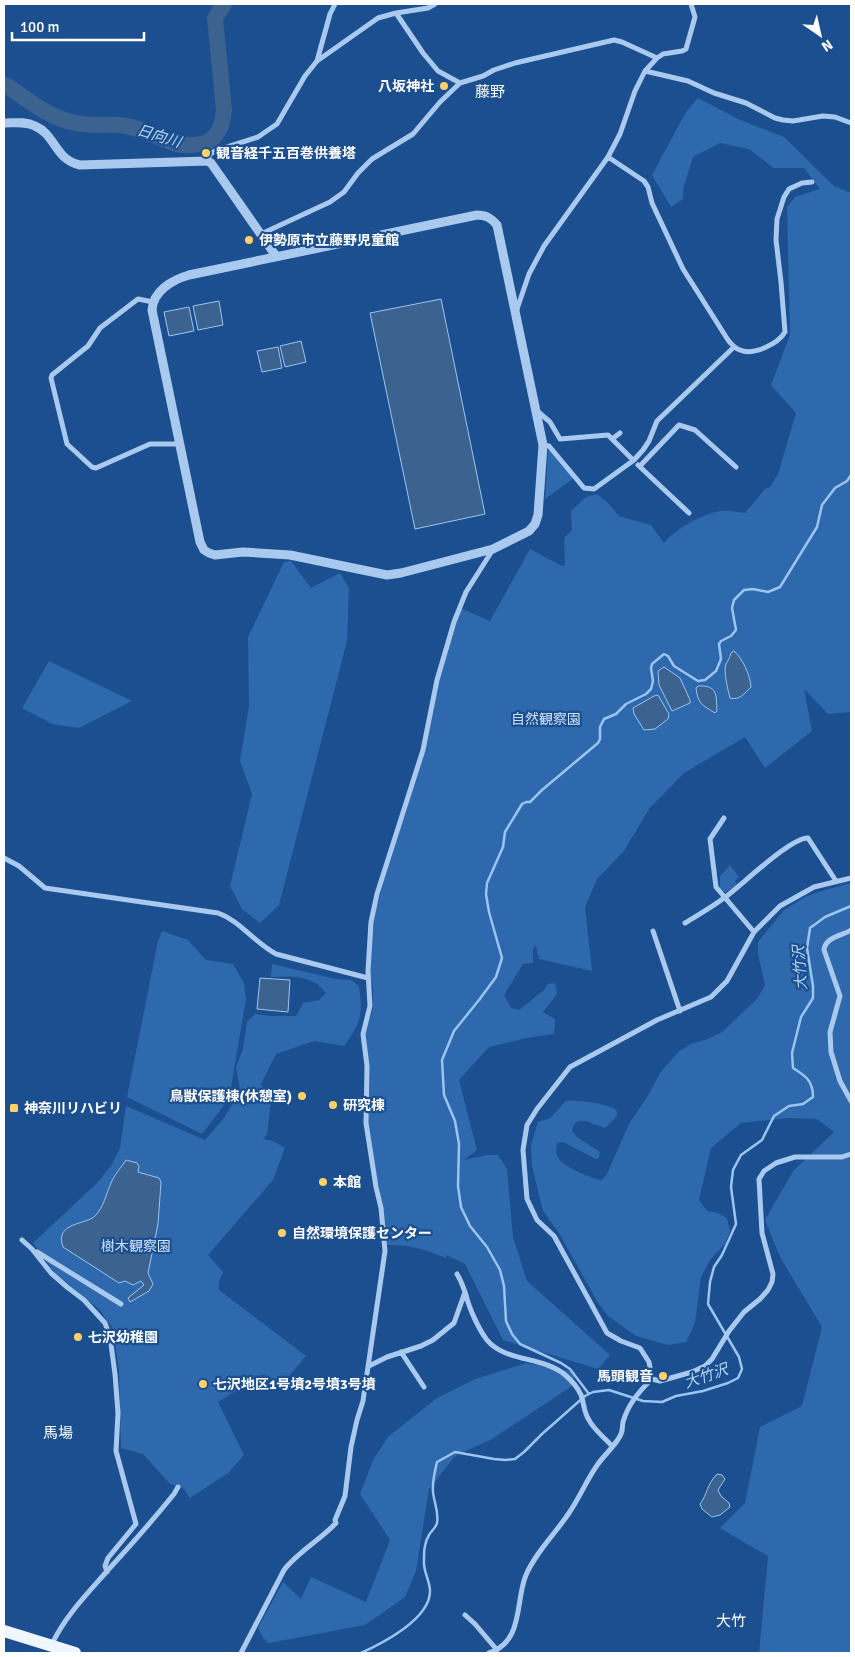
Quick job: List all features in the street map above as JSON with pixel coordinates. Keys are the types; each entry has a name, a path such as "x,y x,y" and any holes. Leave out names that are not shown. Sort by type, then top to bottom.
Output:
{"main road":[{"path":"4,1631 74,1653"}],"street":[{"path":"317,61 330,14 335,4"},
{"path":"207,161 210,154 215,151 258,136 277,124 305,76 317,61 378,18 428,8 435,4"},
{"path":"516,312 529,274 544,246 608,157 620,134 635,91 645,71 663,54 686,49 695,17 691,4"},
{"path":"396,13 422,53 438,71 460,83"},
{"path":"260,234 330,202 344,192 358,173 372,159 413,134 440,102 460,83 515,63 614,40 657,58"},
{"path":"645,71 688,81 714,93 746,103 782,120 793,121 823,116 835,117 851,123"},
{"path":"4,123 24,123 37,127 48,136 63,157 80,164 207,161 211,163 276,256"},
{"path":"608,157 644,181 682,269 728,340 734,347 745,352 759,350 775,343 785,332 776,240 777,218 784,197 789,189 802,183 812,182"},
{"path":"477,215 484,215 492,219 497,225 543,445 538,516 535,524 528,531 493,549 401,573 386,575 290,555 266,552 215,555 204,550 200,542 179,444 152,310 153,302 160,292 182,277 276,256 477,215"},
{"path":"153,302 138,299 100,328 88,346 52,375 51,378 67,444 92,467 96,468 150,444 179,444"},
{"path":"543,445 549,446 584,488 594,489 634,460 649,441 657,421 734,347"},
{"path":"536,410 550,422 560,439 608,435 631,458"},
{"path":"689,513 638,464 680,425 695,430 736,467"},
{"path":"612,439 620,432"},
{"path":"241,1653 284,1570 336,1523 335,1520 345,1496 351,1447 363,1400 383,1270 384,1247 381,1208 366,1123 366,1066 363,1034 370,1006 368,978 371,922 377,894 424,750 437,680 449,638 463,599 493,549"},
{"path":"724,818 710,839 716,887 754,932"},
{"path":"685,923 725,898 778,854 802,838 808,838 836,881"},
{"path":"4,858 19,866 45,888 218,913 227,916 264,948 276,954 368,978"},
{"path":"652,1379 649,1362 640,1348 621,1341 607,1332 554,1236 537,1220 527,1199 523,1150 527,1125 570,1067 658,1020 711,997 727,981 754,932 780,906 814,887 851,878"},
{"path":"851,930 844,935 827,941 824,950 840,996 830,1032 831,1052 840,1081 851,1102"},
{"path":"653,931 680,1010"},
{"path":"652,1379 660,1381 699,1370 712,1359 729,1331 744,1312 764,1295 772,1282 773,1274 762,1233 759,1179 764,1171 776,1163 795,1157 842,1157 851,1154"},
{"path":"22,1240 32,1249 51,1273 97,1313 106,1323 110,1337 118,1413 116,1451 136,1524 108,1558 104,1566 107,1572"},
{"path":"32,1249 121,1304"},
{"path":"457,1274 463,1282 473,1314 488,1341 513,1356 545,1364 564,1374 581,1395 589,1421 612,1446"},
{"path":"368,1366 433,1340 454,1323 465,1292"},
{"path":"401,1352 424,1387"},
{"path":"489,1653 504,1645 516,1623 525,1576 540,1551 569,1513 597,1466 621,1434 623,1422 638,1392 652,1379"},
{"path":"51,1646 69,1617 178,1487"},
{"path":"465,1615 497,1650"}],"green space":[{"name":"自然観察園","path":"698,98 740,120 784,137 834,186 851,193 851,712 828,714 804,689 812,731 765,768 745,737 684,773 649,809 624,851 597,879 585,907 592,971 539,959 536,945 533,949 533,963 523,964 504,995 511,1008 519,1010 543,991 548,984 555,983 557,994 543,1012 555,1019 554,1034 526,1038 489,1047 459,1080 477,1150 464,1160 487,1155 498,1155 507,1169 513,1237 527,1281 610,1355 598,1369 503,1340 465,1264 446,1255 446,1258 417,1248 387,1245 367,1122 365,1033 373,1009 373,988 369,969 373,920 426,748 440,675 460,608 490,621 530,549 562,566 565,565 564,538 572,530 571,511 586,497 597,494 619,516 651,525 664,543 682,527 714,512 730,511 745,513 765,489 770,487 778,474 796,413 771,385 790,335 787,207 795,197 820,189 804,168 774,168 749,149 720,143 693,157 683,189 683,199 671,207 652,175 686,112"},
{"path":"550,450 574,478 545,499 548,451"},
{"path":"291,561 311,588 340,573 349,588 347,641 279,905 260,923 242,909 230,886 252,794 240,761 249,706 248,637 284,562"},
{"path":"49,661 132,701 79,728 52,724 22,708"},
{"path":"730,865 739,877 735,881 737,884 727,892 723,892 720,889 720,876"},
{"path":"851,883 851,1653 759,1653 768,1556 720,1528 745,1503 760,1427 802,1406 822,1327 780,1257 765,1220 793,1171 834,1132 817,1119 789,1118 741,1123 711,1148 699,1200 707,1211 718,1213 727,1218 730,1231 725,1244 710,1260 701,1277 695,1323 686,1342 668,1345 636,1336 608,1316 598,1303 559,1233 543,1211 532,1166 531,1145 538,1122 550,1118 566,1101 593,1103 613,1108 617,1111 617,1116 605,1128 581,1121 574,1125 572,1131 577,1137 600,1152 599,1158 596,1159 563,1142 557,1143 557,1155 562,1162 592,1178 602,1180 607,1174 629,1124 660,1073 678,1052 691,1044 722,1032 758,998 765,985 758,954 758,942 784,910 805,897"},
{"path":"162,931 188,940 206,960 233,964 244,983 246,999 229,1099 202,1134 127,1097 158,941"},
{"name":"樹木観察園","path":"272,964 336,979 351,980 359,986 360,1012 357,1025 344,1046 314,1041 276,1054 261,1084 271,1101 267,1135 263,1139 273,1141 285,1148 273,1180 208,1255 223,1272 219,1282 219,1290 306,1356 280,1387 264,1374 218,1402 244,1455 228,1473 190,1498 183,1488 170,1484 143,1454 121,1448 119,1371 113,1329 99,1309 55,1273 33,1243 97,1183 111,1166 120,1148 126,1106 205,1140 224,1118 234,1101 239,1104 240,1089 236,1067 243,1049 247,1022 255,1014 296,1016 303,1003 319,1000 326,993 321,987 308,980 294,977 271,977"},
{"path":"527,1363 575,1372 572,1386 492,1439 455,1456 429,1489 416,1571 405,1597 365,1625 269,1643 263,1638 258,1628 283,1582 301,1599 311,1577 366,1602 390,1540 360,1494 374,1458 389,1436 437,1398 475,1379"}],"shaded area":[{"path":"441,299 485,514 415,529 370,313"},
{"path":"219,301 223,325 198,330 193,306"},
{"path":"189,307 194,331 169,336 164,312"},
{"path":"301,341 306,362 285,367 280,346"},
{"path":"278,347 282,368 262,372 257,351"},
{"path":"734,651 746,668 751,687 742,696 733,699 730,698 725,671 726,664 731,653"},
{"path":"664,667 680,678 690,700 690,703 672,711 659,685 658,671"},
{"path":"698,686 709,687 715,692 717,711 715,713 699,701 696,688"},
{"path":"658,695 669,714 668,719 655,729 644,730 634,714 633,708"},
{"path":"260,978 290,980 288,1012 257,1009"},
{"path":"126,1160 137,1163 139,1166 138,1172 159,1178 161,1182 158,1224 148,1273 153,1284 149,1291 130,1302 128,1298 144,1285 141,1281 133,1285 125,1281 119,1283 63,1247 61,1239 67,1229 95,1216 103,1205 112,1180"},
{"path":"717,1474 722,1475 725,1479 718,1490 730,1507 720,1515 712,1517 702,1509 700,1504"}],"waterway":[{"name":"日向川","path":"4,85 41,109 67,121 88,125 126,126 181,145 206,142 212,139 219,130 224,110 215,18 224,4"},
{"path":"589,1394 570,1369 520,1344 512,1334 506,1321 504,1286 500,1270 487,1247 470,1226 461,1207 458,1186 459,1144 455,1121 444,1095 442,1060 454,1031 496,977 502,958 489,912 486,894 487,883 503,847 505,832 522,804 530,802 598,743 600,727 604,719 616,714 626,704 646,694 651,689 653,681 652,664 664,654 668,656 674,666 698,681 705,680 716,671 721,659 719,644 736,630 732,608 734,600 744,590 753,589 768,592 780,587 817,527 822,505 835,488 847,481 851,475"},
{"name":"大竹沢","path":"361,1653 404,1629 422,1611 428,1601 430,1591 425,1572 424,1551 427,1538 437,1523 433,1488 437,1462 455,1452 494,1459 515,1459 585,1396 593,1392 609,1390 643,1401 662,1402 676,1396 703,1391 738,1378 742,1369 739,1357 708,1304 710,1282 714,1267 722,1255 736,1224 731,1187 733,1170 741,1155 762,1140 774,1116 789,1106 803,1104 813,1097 812,1087 808,1080 793,1068 792,1053 801,1017 813,998 807,948 810,928 825,917 851,906"}],"place":[{"name":"八坂神社","path":"444,86"},
{"name":"観音経千五百巻供養塔","path":"206,153"},
{"name":"伊勢原市立藤野児童館","path":"249,240"},
{"name":"鳥獣保護棟(休憩室)","path":"302,1096"},
{"name":"研究棟","path":"333,1105"},
{"name":"神奈川リハビリ","path":"14,1108"},
{"name":"本館","path":"323,1182"},
{"name":"自然環境保護センター","path":"282,1233"},
{"name":"七沢幼稚園","path":"78,1337"},
{"name":"馬頭観音","path":"663,1376"},
{"name":"七沢地区1号墳2号墳3号墳","path":"203,1384"}],"district":[{"name":"藤野","path":"490,92"},
{"name":"馬場","path":"58,1433"},
{"name":"大竹","path":"731,1621"}]}
